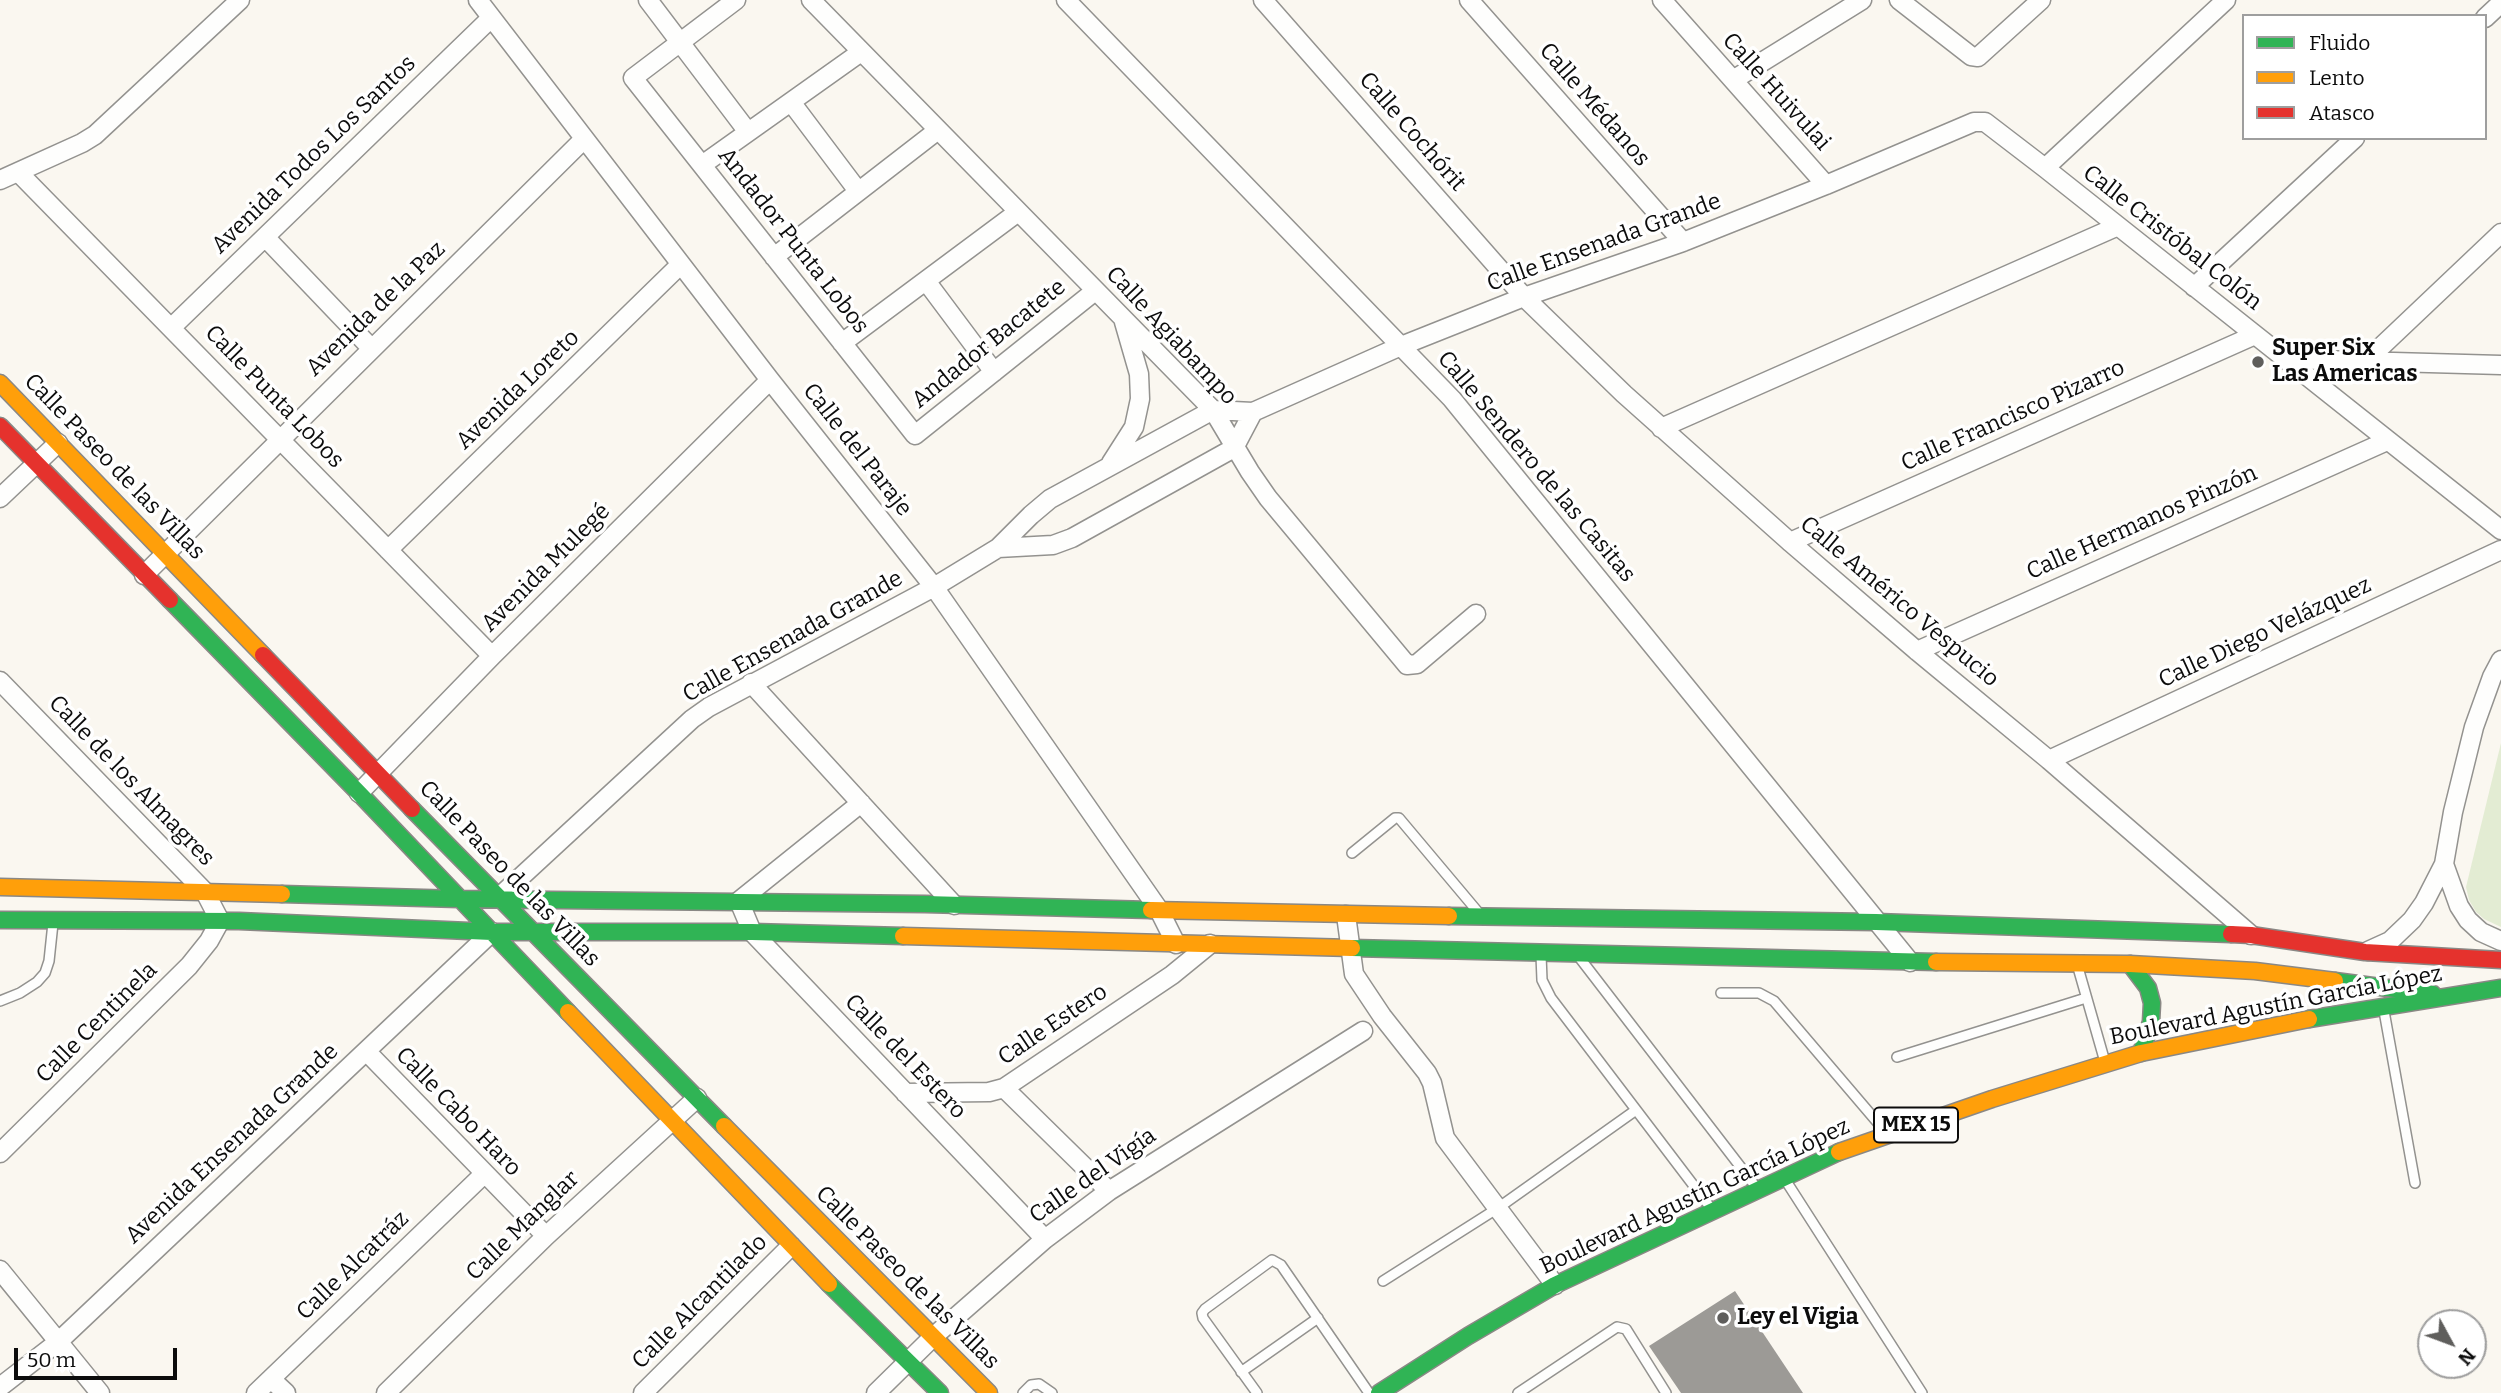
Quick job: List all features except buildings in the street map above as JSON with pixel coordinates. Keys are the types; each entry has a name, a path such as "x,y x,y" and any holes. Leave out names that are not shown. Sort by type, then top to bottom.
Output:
{"street":[{"path":"0,180 95,135 240,0"},
{"name":"Calle del Paraje","path":"478,0 770,380 934,587 1159,910 1176,944"},
{"path":"648,0 748,132"},
{"path":"680,42 736,0"},
{"name":"Calle Agiabampo","path":"811,0 1213,410 1234,448 1268,498 1407,664 1417,664 1476,614"},
{"name":"Calle Sendero de las Casitas","path":"1066,0 1452,399 1910,962"},
{"name":"Calle Cochórit","path":"1263,0 1524,297"},
{"name":"Calle Médanos","path":"1469,0 1683,242"},
{"name":"Calle Huivulai","path":"1662,0 1826,185"},
{"path":"1733,80 1862,0"},
{"path":"1899,0 1972,56 1978,57 2041,0"},
{"path":"2045,169 2226,0"},
{"path":"2487,16 2501,4"},
{"name":"Avenida Todos Los Santos","path":"172,327 491,18"},
{"name":"Andador Punta Lobos","path":"680,42 633,78 915,435"},
{"path":"702,165 861,52"},
{"path":"791,102 858,191"},
{"name":"Calle Ensenada Grande","path":"498,898 692,719 751,683 934,587 998,548 1050,499 1213,410 1253,412 1401,346 1524,297 1683,242 1973,122"},
{"name":"Calle Cristóbal Colón","path":"1973,122 1985,122 2501,530"},
{"path":"774,257 938,130"},
{"name":"Avenida de la Paz","path":"144,575 584,139"},
{"path":"2194,287 2353,140"},
{"name":"Calle Punta Lobos","path":"19,173 492,656"},
{"path":"842,343 1018,212"},
{"path":"1661,428 2116,227"},
{"path":"2366,361 2501,233"},
{"path":"265,237 372,349"},
{"name":"Avenida Loreto","path":"388,550 681,264"},
{"path":"926,281 994,372"},
{"name":"Andador Bacatete","path":"915,435 1095,291"},
{"name":"Calle Américo Vespucio","path":"1524,297 1661,428 2250,935"},
{"path":"1107,468 1134,427 1140,399 1139,374 1123,319"},
{"name":"Calle Francisco Pizarro","path":"1790,541 2255,335"},
{"path":"2286,359 2501,365"},
{"name":"Avenida Mulegé","path":"359,793 492,656 770,380"},
{"name":"Calle Paseo de las Villas","path":"0,383 498,898 989,1393"},
{"path":"1234,448 1253,412"},
{"path":"0,426 359,793 791,1246 940,1393"},
{"name":"Calle Hermanos Pinzón","path":"1917,651 2387,440"},
{"path":"0,498 58,443"},
{"name":"Calle Ensenada Grande","path":"998,548 1053,545 1072,538 1234,448"},
{"name":"Calle Diego Velázquez","path":"2049,760 2501,550"},
{"path":"2365,951 2390,940 2412,920 2444,864 2453,812 2474,727 2501,660"},
{"name":"Calle de los Almagres","path":"0,681 205,892 220,921"},
{"path":"751,683 954,905"},
{"path":"739,901 861,803"},
{"path":"2444,864 2465,915 2482,932 2501,941"},
{"path":"0,887 459,899 739,901 1346,915 1876,922 2250,935 2365,951 2501,960"},
{"name":"Calle del Estero","path":"739,901 752,932 1045,1239"},
{"path":"1346,915 1354,974 1427,1073 1432,1083 1445,1138 1555,1285"},
{"path":"0,920 220,921 492,932 752,932 1350,949 1910,962 2130,964 2255,971 2446,995"},
{"name":"Calle Centinela","path":"0,1153 189,966 209,941 220,921"},
{"name":"Avenida Ensenada Grande","path":"0,1387 58,1342 492,932"},
{"name":"Calle Estero","path":"905,1093 989,1092 1004,1088 1172,975 1210,944"},
{"path":"2130,964 2148,988 2152,1003 2151,1021 2141,1053"},
{"name":"Boulevard Agustín García López","path":"1379,1393 1408,1380 1555,1285 1831,1155 1888,1134 2141,1053 2383,1006 2501,988"},
{"name":"Calle del Vigía","path":"876,1393 933,1337 1045,1239 1109,1191 1363,1031"},
{"name":"Calle Cabo Haro","path":"366,1051 546,1236"},
{"path":"1004,1088 1109,1191"},
{"name":"Calle Manglar","path":"386,1393 546,1236 697,1098"},
{"name":"Calle Alcatráz","path":"256,1393 484,1174"},
{"name":"Calle Alcantilado","path":"643,1393 791,1246"},
{"path":"0,1270 100,1393"},
{"path":"271,1379 286,1393"}],"lane":[{"path":"1352,853 1395,818 1399,818 1481,916"},
{"path":"0,1001 20,993 45,973 53,922"},
{"path":"1541,953 1542,980 1546,990 1712,1210"},
{"path":"1577,954 1757,1189"},
{"path":"2076,963 2105,1063"},
{"path":"1721,993 1759,993 1774,1001 1888,1134"},
{"path":"1897,1057 2086,998"},
{"path":"2383,1006 2415,1183"},
{"path":"1383,1281 1498,1208 1636,1110"},
{"path":"1783,1177 1922,1393"},
{"path":"1257,1393 1202,1313 1205,1308 1272,1260 1281,1265 1369,1393"},
{"path":"1241,1371 1318,1318"},
{"path":"1518,1393 1617,1327 1626,1329 1666,1393"},
{"path":"1023,1393 1031,1385 1039,1384 1052,1393"}],"green space":[{"path":"2501,743 2501,927 2476,912 2466,887"}],"traffic: fast":[{"path":"170,600 568,1012"},
{"path":"412,809 724,1126"},
{"path":"282,894 1151,910"},
{"path":"1449,916 1876,922 2231,934"},
{"path":"0,920 239,921 492,932 752,932 903,936"},
{"path":"1352,948 1936,962"},
{"path":"2130,964 2148,988 2152,1003 2151,1022 2141,1053"},
{"path":"2335,981 2433,994"},
{"path":"2309,1019 2501,988"},
{"path":"1379,1393 1555,1285 1839,1152"},
{"path":"829,1284 940,1393"}],"traffic: slow":[{"path":"0,383 263,655"},
{"path":"0,887 282,894"},
{"path":"1151,910 1449,916"},
{"path":"903,936 1352,948"},
{"path":"1936,962 2130,964 2255,971 2335,981"},
{"path":"568,1012 829,1284"},
{"path":"1839,1152 1992,1099 2141,1053 2309,1019"},
{"path":"724,1126 989,1393"}],"traffic: jam":[{"path":"0,426 170,600"},
{"path":"263,655 412,809"},
{"path":"2231,934 2365,952 2501,960"}],"place":[{"name":"Super Six Las Americas","path":"2258,362"},
{"name":"Ley el Vigia","path":"1723,1318"}]}
